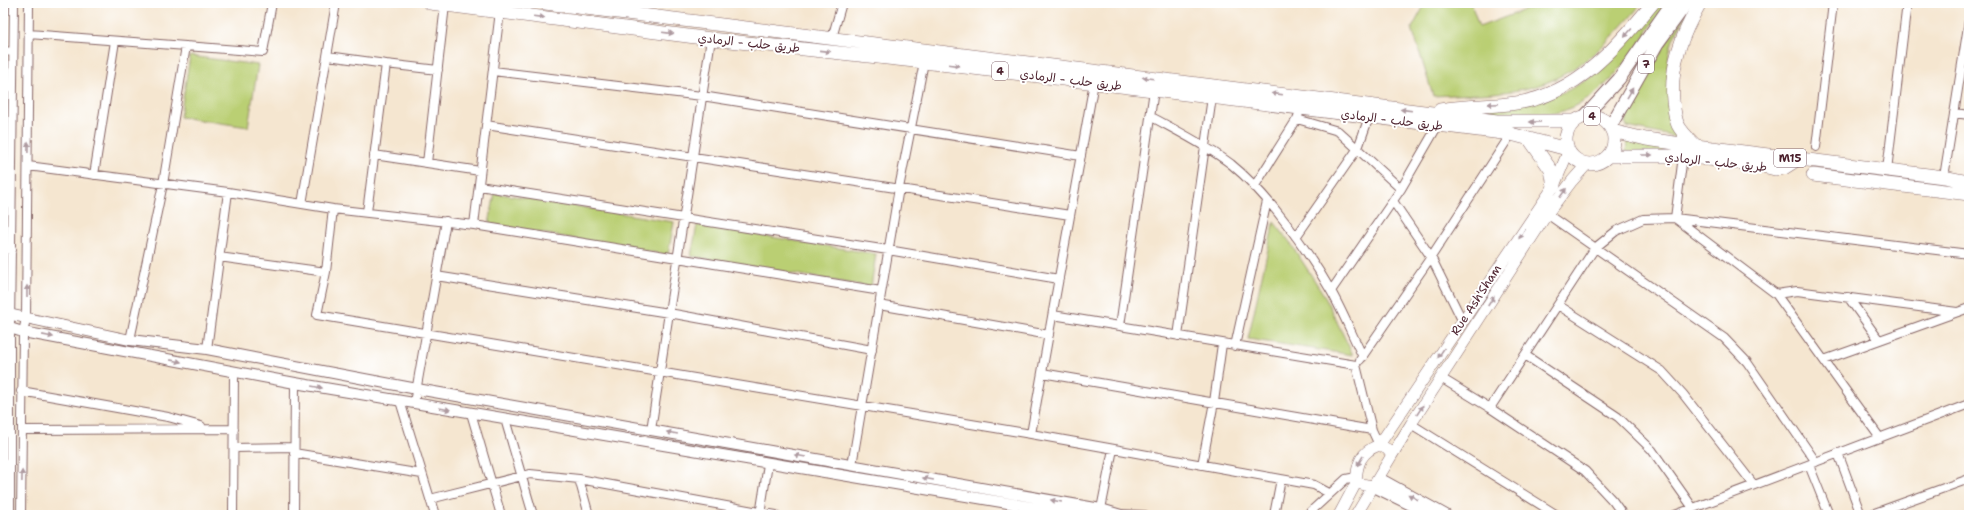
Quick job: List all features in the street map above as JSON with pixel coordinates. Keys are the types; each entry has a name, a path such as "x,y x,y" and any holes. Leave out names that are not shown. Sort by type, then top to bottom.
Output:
{"highway":[{"name":"طريق حلب - الرمادي","path":"430,3 711,39 924,62 1212,97 1299,114 1369,117 1511,134 1568,150"},
{"name":"طريق حلب - الرمادي","path":"545,3 575,5 1497,121 1580,119"},
{"path":"1430,113 1464,106 1516,103 1543,97 1574,81 1600,61 1624,38 1653,3"},
{"path":"1696,146 1678,126 1674,108 1672,85 1675,58 1686,26 1700,3"},
{"name":"4","path":"1587,164 1573,158 1568,150 1566,134 1580,119 1600,118 1611,129 1614,140 1608,156"},
{"name":"طريق حلب - الرمادي","path":"1611,129 1646,139 1944,177 1969,182"},
{"path":"1530,140 1551,170 1554,186"},
{"name":"طريق حلب - الرمادي","path":"1608,156 1682,156 1759,165 1775,169 1784,168 1798,159"},
{"path":"1587,164 1595,164 1608,156"},
{"path":"1844,179 1845,165"},
{"name":"M15","path":"1813,175 1969,194"}],"main road":[{"name":"7","path":"1580,119 1619,79 1672,3"},
{"name":"7","path":"1611,129 1657,44 1687,3"},
{"name":"Rue Ash'Sham","path":"1380,444 1554,186 1568,150"},
{"name":"Rue Ash'Sham","path":"1375,482 1547,214 1587,164"},
{"path":"1339,515 1356,480 1359,461 1367,451 1380,444 1392,455"},
{"path":"1356,480 1375,482 1356,515"}],"street":[{"path":"10,515 6,327 12,250 14,3"},
{"path":"21,515 21,391 23,332 26,319 29,3"},
{"path":"29,34 263,52 272,3"},
{"path":"302,204 336,3"},
{"path":"832,38 842,3"},
{"path":"1816,147 1833,3"},
{"path":"1887,170 1907,3"},
{"path":"427,163 445,5"},
{"path":"474,225 500,12"},
{"path":"1944,177 1954,113 1966,56 1969,20"},
{"path":"651,430 711,39"},
{"path":"94,175 115,41"},
{"path":"130,340 163,184 186,46"},
{"path":"3,51 14,52"},
{"path":"328,56 438,70"},
{"path":"852,465 899,188 924,62"},
{"path":"368,212 386,64"},
{"path":"492,71 702,96 1080,156"},
{"path":"1032,434 1094,82"},
{"path":"1120,326 1154,90"},
{"path":"1178,336 1212,97"},
{"path":"1954,113 1969,115"},
{"path":"1254,187 1299,114 1338,131 1358,148 1401,190"},
{"path":"1150,116 1206,146 1232,165 1267,201 1296,236 1331,291 1363,357"},
{"path":"1296,236 1358,148 1369,117"},
{"path":"486,125 1070,215"},
{"path":"1331,291 1401,190 1438,125"},
{"path":"1356,365 1431,257 1511,134"},
{"path":"374,155 480,171"},
{"path":"1675,218 1682,156"},
{"path":"28,166 228,192 333,209 474,225 881,291"},
{"path":"479,186 684,217 1059,279"},
{"path":"207,349 228,192"},
{"path":"1235,346 1267,201"},
{"path":"1393,201 1431,257 1462,322"},
{"path":"333,209 326,272 317,315 1032,434 1314,485 1329,493"},
{"path":"1547,214 1724,338 1747,362 1812,463 1829,515"},
{"path":"1675,218 1776,294 1880,438"},
{"path":"1490,408 1595,248 1616,231 1643,219 1675,218 1969,254"},
{"path":"414,403 446,221"},
{"path":"3,249 12,250"},
{"path":"219,257 326,272"},
{"path":"436,276 669,313 872,350"},
{"path":"1776,294 1797,291 1957,312"},
{"path":"1848,297 1879,340"},
{"path":"879,305 1049,335"},
{"path":"1558,305 1662,371 1683,394 1754,485"},
{"path":"1824,360 1969,308"},
{"path":"7,314 130,340 207,349 417,389 1102,509 1120,514 1145,515"},
{"path":"1053,315 1356,365"},
{"path":"6,327 23,332 295,383 768,464 1079,515"},
{"path":"1202,465 1214,402 1222,344"},
{"path":"1525,356 1618,416 1652,450 1693,508"},
{"path":"1356,365 1372,430 1380,444"},
{"path":"233,515 234,372"},
{"path":"1042,373 1372,430"},
{"path":"1441,378 1490,408 1585,471 1613,501 1623,515"},
{"path":"294,515 295,383"},
{"path":"21,391 168,417 210,428"},
{"path":"400,401 435,515"},
{"path":"1675,515 1969,404"},
{"path":"471,413 501,515"},
{"path":"505,419 523,476 533,515"},
{"path":"1411,424 1556,515"},
{"path":"22,430 234,428"},
{"path":"234,448 294,450 422,474"},
{"path":"1102,509 1113,449"},
{"path":"1838,453 1861,515"},
{"path":"760,514 768,464"},
{"path":"430,499 530,474 579,478 760,514 776,515"},
{"path":"579,478 589,515"},
{"path":"1274,515 1281,479"},
{"path":"1307,515 1329,493 1346,479 1356,480"},
{"path":"1870,515 1888,512 1969,479"},
{"path":"1375,482 1429,514"},
{"path":"1375,482 1446,515"}],"green space":[{"path":"1429,3 1471,3 1479,27 1543,3 1642,3 1618,31 1604,44 1575,68 1559,77 1542,84 1513,91 1433,96 1412,28 1424,6"},
{"path":"1660,3 1667,3 1633,53 1620,69 1606,84 1590,97 1574,107 1555,113 1546,114 1467,110 1565,92 1592,77 1618,52"},
{"path":"1695,3 1673,40 1669,53 1668,65 1670,90 1685,139 1627,127 1625,123 1632,104 1669,38"},
{"path":"190,56 258,65 248,127 180,117"},
{"path":"1627,140 1777,161 1626,152"},
{"path":"495,193 674,222 668,255 489,224"},
{"path":"1274,222 1289,241 1324,295 1353,355 1248,339"},
{"path":"697,225 876,254 871,287 691,256"}]}
